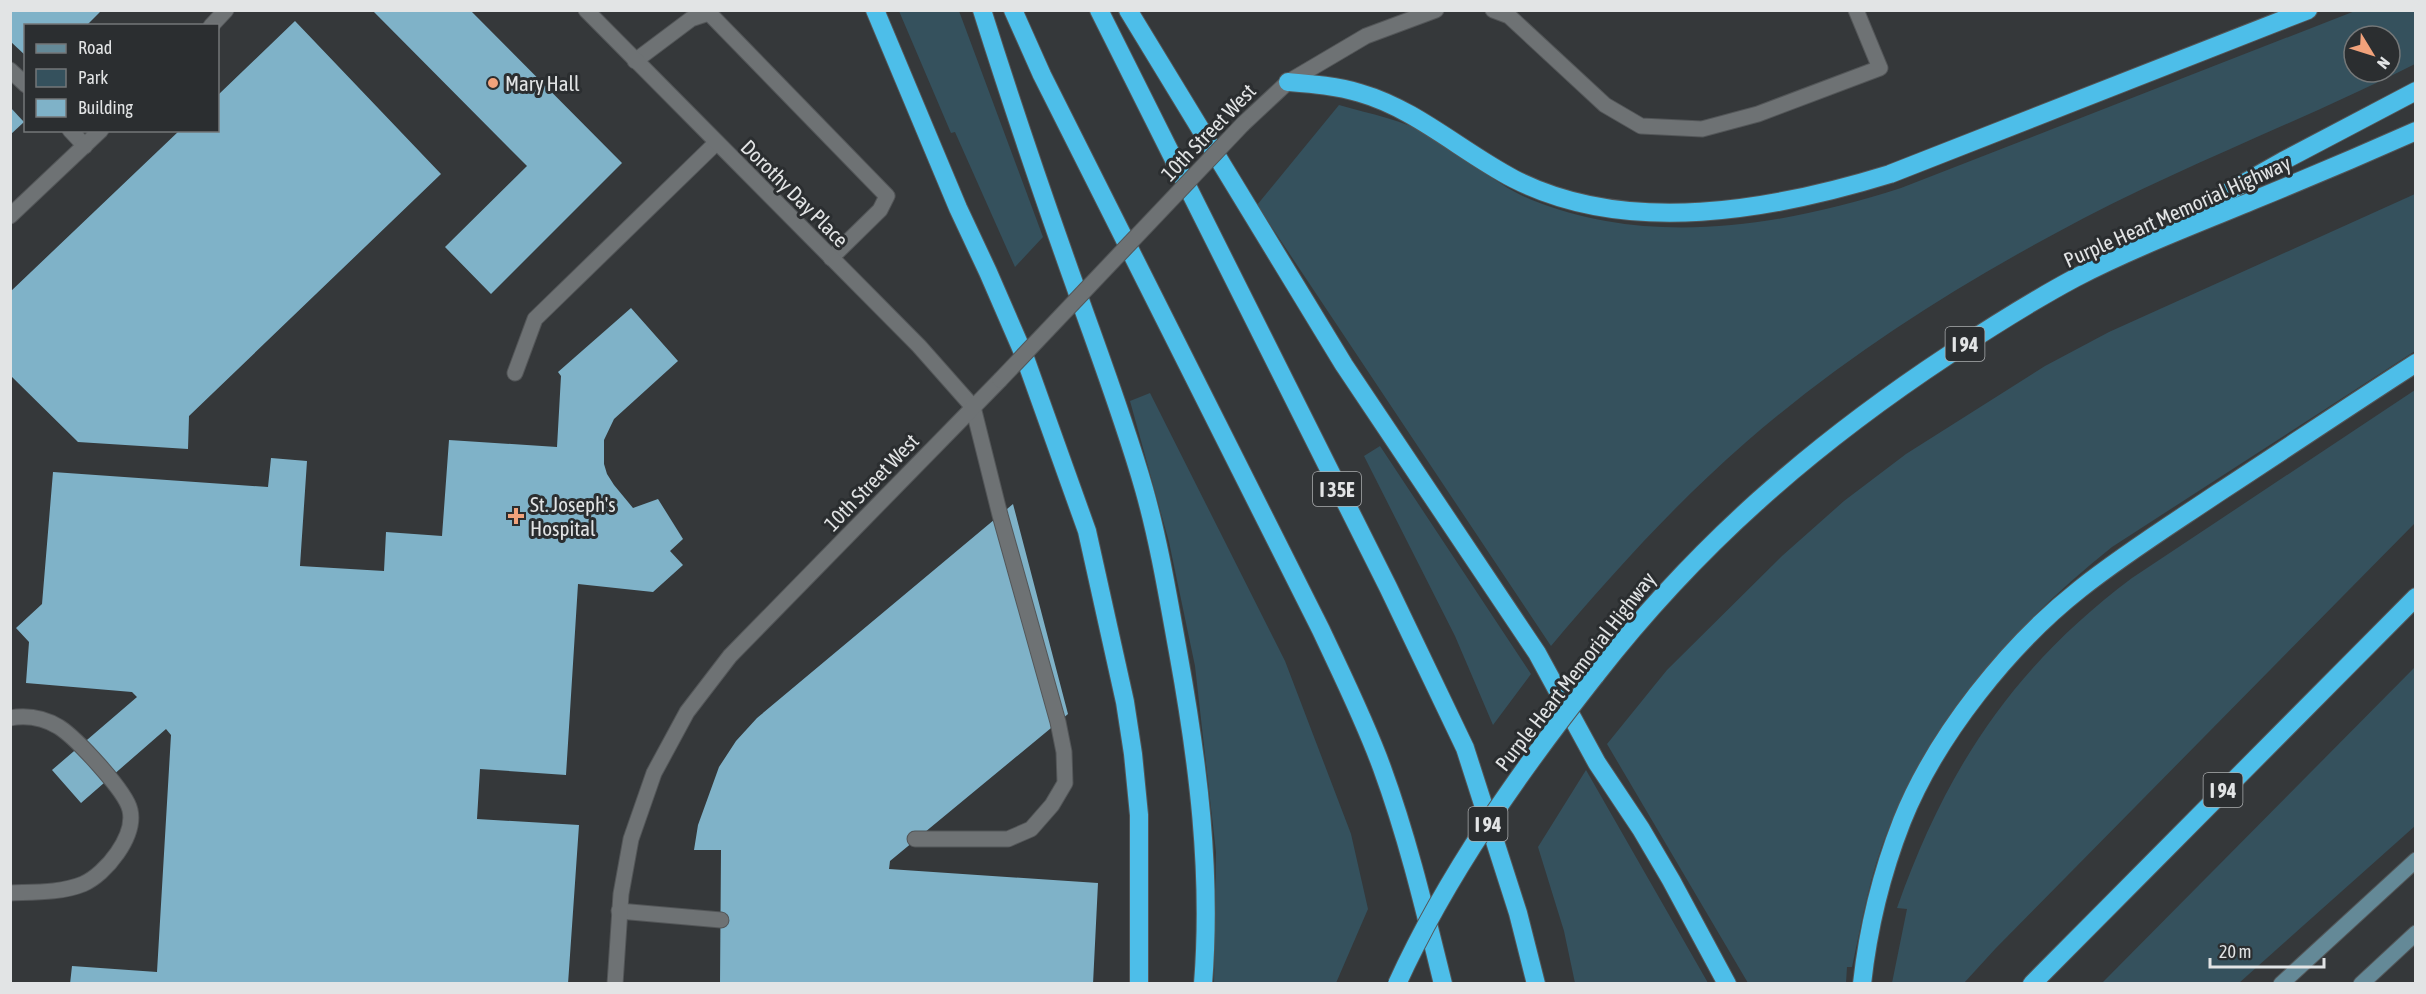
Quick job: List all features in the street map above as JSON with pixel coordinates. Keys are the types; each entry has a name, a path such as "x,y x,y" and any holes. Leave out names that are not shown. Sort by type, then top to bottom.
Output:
{"highway":[{"path":"875,10 958,208 1024,356 1087,531 1125,702 1133,754 1139,846 1139,984"},
{"path":"982,10 1042,191 1122,419 1158,543 1182,672 1200,795 1205,848 1206,905 1203,984"},
{"path":"1013,10 1042,75 1357,706 1382,766 1408,845 1443,984"},
{"name":"I 35E","path":"1099,10 1388,587 1465,748 1518,913 1536,984"},
{"path":"1128,10 1344,364 1537,653 1597,763 1641,829 1671,880 1727,984"},
{"path":"1288,82 1320,84 1360,93 1386,104 1438,132 1514,179 1548,194 1584,203 1656,213 1742,209 1836,191 1890,174 2308,10"},
{"path":"2075,278 2283,161 2415,91"},
{"name":"Purple Heart Memorial Highway","path":"1397,984 1431,917 1501,803 1595,675 1658,598 1693,561 1781,479 1868,410 1903,386 2020,309 2075,278 2181,229 2352,160 2415,131"},
{"path":"1862,984 1864,963 1888,862 1902,820 1922,780 1966,710 2022,643 2080,589 2150,539 2415,363"},
{"name":"I 94","path":"2032,984 2415,597"}],"main road":[{"path":"2281,984 2415,860"},
{"path":"2361,984 2415,933"}],"street":[{"path":"213,24 226,10"},
{"name":"Dorothy Day Place","path":"586,10 919,346 973,407"},
{"name":"10th Street West","path":"615,984 619,911 631,839 654,773 687,711 730,656 1000,380 1243,124 1288,82 1366,36 1436,10"},
{"path":"1492,10 1509,16 1605,105 1641,126 1702,129 1758,114 1880,69 1856,10"},
{"path":"635,61 691,19 709,13 887,196 880,210 831,258"},
{"path":"10,70 24,83"},
{"path":"72,132 85,146"},
{"path":"10,216 99,132"},
{"path":"515,373 535,319 716,143"},
{"path":"915,839 1008,839 1031,829 1052,805 1065,783 1065,752 1058,722 1000,515 973,407"},
{"path":"10,718 33,717 60,728 112,781 122,793 130,810 128,831 121,846 111,862 100,873 85,883 70,888 10,893"},
{"path":"619,911 721,920"}],"green space":[{"path":"899,11 959,11 1043,237 1015,267 955,132 951,133"},
{"path":"2355,11 2415,11 2415,64 2402,70 2402,24 2342,24 2342,84 2375,84 2144,188 2056,233 1974,279 1856,356 1781,413 1693,491 1620,567 1551,646 1257,205 1339,105 1387,118 1422,131 1506,187 1532,200 1577,215 1623,224 1670,227 1717,226 1810,213 1901,188"},
{"path":"2415,194 2415,351 2112,547 2043,607 1981,674 1929,748 1907,788 1876,864 1852,967 1847,967 1846,983 1748,983 1607,744 1667,670 1782,556 1844,501 1906,454 2045,366 2109,332"},
{"path":"2415,390 2415,523 1964,983 1892,983 1907,909 1897,908 1916,858 1962,766 1988,724 2018,685 2090,612 2132,578"},
{"path":"1150,393 1285,661 1351,834 1368,909 1336,983 1214,983 1216,852 1195,666 1169,542 1130,401"},
{"path":"1380,446 1531,674 1493,725 1455,636 1364,456"},
{"path":"2415,667 2415,826 2239,983 2102,983"},
{"path":"1586,770 1708,983 1575,983 1564,931 1538,847"}],"building":[{"path":"10,10 102,10 88,24 24,24 24,54 10,41"},
{"name":"Mary Hall","path":"372,10 470,10 622,163 491,294 445,247 527,166"},
{"path":"295,21 441,174 189,416 188,449 78,442 10,375 10,292 178,132 219,132 219,94"},
{"path":"10,107 24,122 10,135"},
{"path":"631,308 678,361 614,419 604,440 604,464 614,485 633,508 658,499 683,539 670,551 683,565 653,592 578,584 566,775 480,769 477,819 579,825 568,984 70,984 72,966 157,972 171,735 166,729 81,803 52,770 137,697 132,692 26,683 29,642 16,628 42,604 53,472 268,487 271,458 307,461 300,566 384,571 386,532 442,536 449,440 557,447 561,376 558,372"},
{"path":"1013,504 1068,714 890,861 889,869 1098,883 1093,984 720,984 721,850 694,850 698,825 719,767 736,741 757,718"}],"place":[{"name":"Mary Hall","path":"493,83"},
{"name":"St. Joseph's Hospital","path":"516,516"}]}
